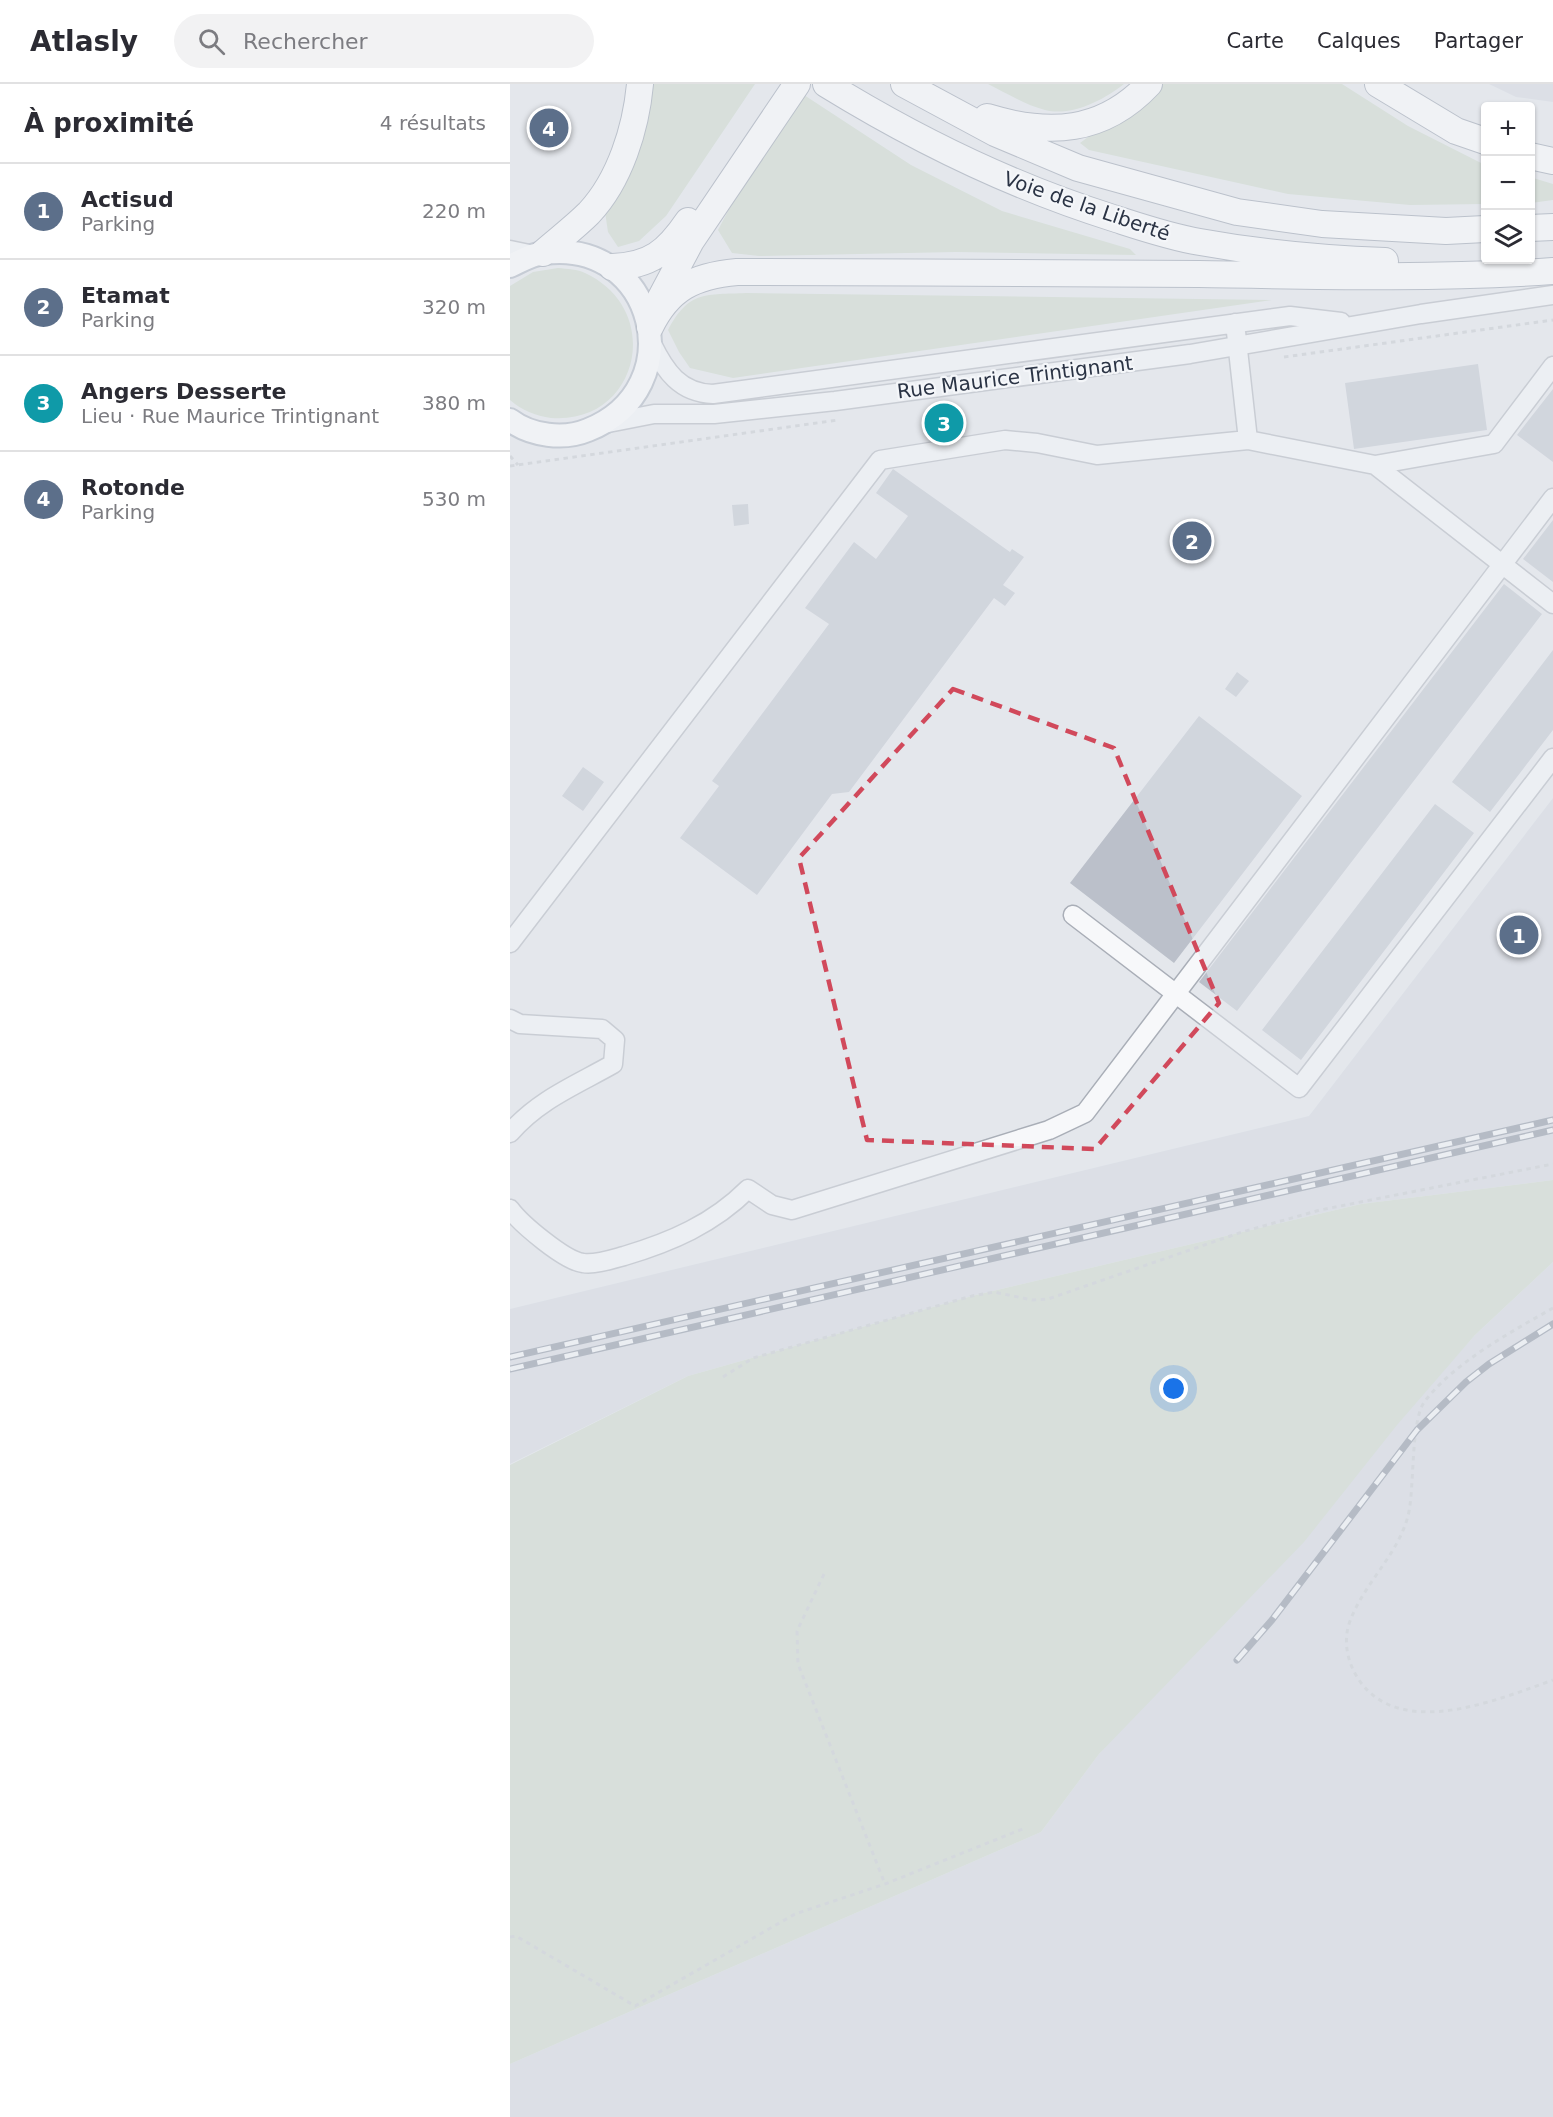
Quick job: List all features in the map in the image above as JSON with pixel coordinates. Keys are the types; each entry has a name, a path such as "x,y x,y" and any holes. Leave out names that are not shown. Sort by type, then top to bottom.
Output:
{"highway":[{"path":"539,254 591,210 606,188 630,135 640,84"},
{"path":"612,267 641,264 667,247 777,96 797,84"},
{"name":"Voie de la Liberté","path":"826,84 941,150 1050,198 1189,239 1297,256 1414,263 1553,259"},
{"name":"Voie de la Liberté","path":"904,84 1022,145 1078,168 1237,212 1322,224 1446,231 1481,229"},
{"path":"936,102 1004,122 1044,129 1098,120 1132,102 1149,84"},
{"path":"1378,84 1438,121 1481,139"},
{"path":"651,335 660,297 777,96"},
{"path":"1535,157 1553,161"},
{"path":"1535,228 1553,227"},
{"path":"651,335 662,305 687,284 705,277 736,272 1368,278 1553,272"}],"main road":[{"path":"510,266 539,254 567,252 590,257 612,267 630,284 638,297 651,335 646,375 631,402 608,423 578,434 510,437"},
{"path":"510,420 518,426 546,435"}],"street":[{"path":"510,250 539,254"},
{"name":"Rue Maurice Trintignant","path":"608,423 654,414 714,414 824,402 1238,346 1421,314 1553,295"},
{"name":"Rue Maurice Trintignant","path":"651,335 665,370 676,381 699,393 713,394 1290,316 1339,322 1421,314"},
{"path":"1235,323 1248,440"},
{"path":"510,943 880,460 1005,440 1097,455 1248,440 1375,465 1494,444 1553,366"},
{"path":"1375,465 1553,604"},
{"path":"510,1209 549,1246 583,1263 612,1259 655,1247 704,1225 748,1189 772,1205 792,1210 1049,1130 1085,1113 1553,498"},
{"path":"1073,915 1299,1088 1553,758"},
{"path":"510,1019 520,1024 602,1029 615,1040 613,1064 550,1098 525,1116 510,1133"}],"path":[{"path":"510,456 518,465"},
{"path":"723,1377 753,1358 972,1296 994,1292 1032,1300 1048,1299 1242,1232 1320,1210 1553,1164"},
{"path":"1553,1308 1503,1336 1454,1373 1425,1401 1417,1420 1408,1516 1399,1539 1357,1606 1349,1625 1347,1641 1348,1658 1367,1691 1386,1703 1417,1711 1462,1708 1494,1701 1553,1680"},
{"path":"824,1574 797,1631 798,1664 885,1884"},
{"path":"510,1937 516,1936 635,2006 795,1914 885,1884 1025,1828"}],"highlighted area":[{"path":"953,689 1114,748 1219,1003 1095,1149 867,1140 799,858"}],"shaded area":[{"path":"1489,84 1553,84 1553,102 1516,97"},
{"path":"1553,798 1553,1180 1361,1204 972,1296 688,1376 510,1464 510,1309 1309,1116"},
{"path":"1553,1262 1553,2117 510,2117 510,2064 1041,1832 1099,1754 1475,1335"}],"green space":[{"path":"646,84 755,84 666,216 639,241 618,247 608,232 605,212"},
{"path":"988,84 1124,84 1087,106 1055,112 1031,105"},
{"path":"1159,84 1342,84 1408,126 1481,163 1481,204 1410,205 1288,194 1089,150 1080,143"},
{"path":"801,93 911,165 1002,211 1130,249 1136,255 956,252 759,256 732,253 718,230 738,192"},
{"path":"1535,179 1553,184 1553,200 1535,202"},
{"path":"558,268 582,272 610,290 626,312 633,337 631,362 622,385 605,404 581,415 551,418 529,412 510,400 510,286 533,272"},
{"path":"746,293 1272,300 733,378 690,368 668,330 676,317 691,301 700,297"},
{"path":"1553,1180 1553,1262 1475,1335 1397,1425 1304,1542 1099,1754 1041,1832 510,2064 510,1465 688,1376 972,1296 1361,1204"}],"building":[{"path":"1478,364 1487,430 1354,449 1345,383"},
{"path":"1553,389 1553,462 1517,435"},
{"path":"951,410 954,433 937,435 934,412"},
{"path":"893,469 1010,552 1012,549 1024,557 1003,585 1015,593 1005,606 994,598 849,792 832,794 757,895 680,838 719,786 712,781 829,624 805,608 854,542 876,559 908,516 876,493"},
{"path":"748,504 749,524 734,526 732,505"},
{"path":"1553,520 1553,582 1523,559"},
{"path":"1504,584 1542,614 1237,1011 1199,982"},
{"path":"1553,650 1553,730 1490,812 1452,782"},
{"path":"1237,672 1249,681 1236,697 1225,689"},
{"path":"1199,716 1302,796 1174,963 1070,883"},
{"path":"583,767 604,782 583,811 562,796"},
{"path":"1435,804 1474,833 1301,1060 1262,1030"}],"railway":[{"path":"510,1357 1553,1120"},
{"path":"510,1369 1553,1130"},
{"path":"1237,1660 1272,1620 1417,1430 1466,1382 1489,1364 1553,1324"}],"place":[{"name":"Rotonde","path":"549,128"},
{"name":"Angers Desserte","path":"944,423"},
{"name":"Etamat","path":"1192,541"},
{"name":"Actisud","path":"1519,935"}]}
